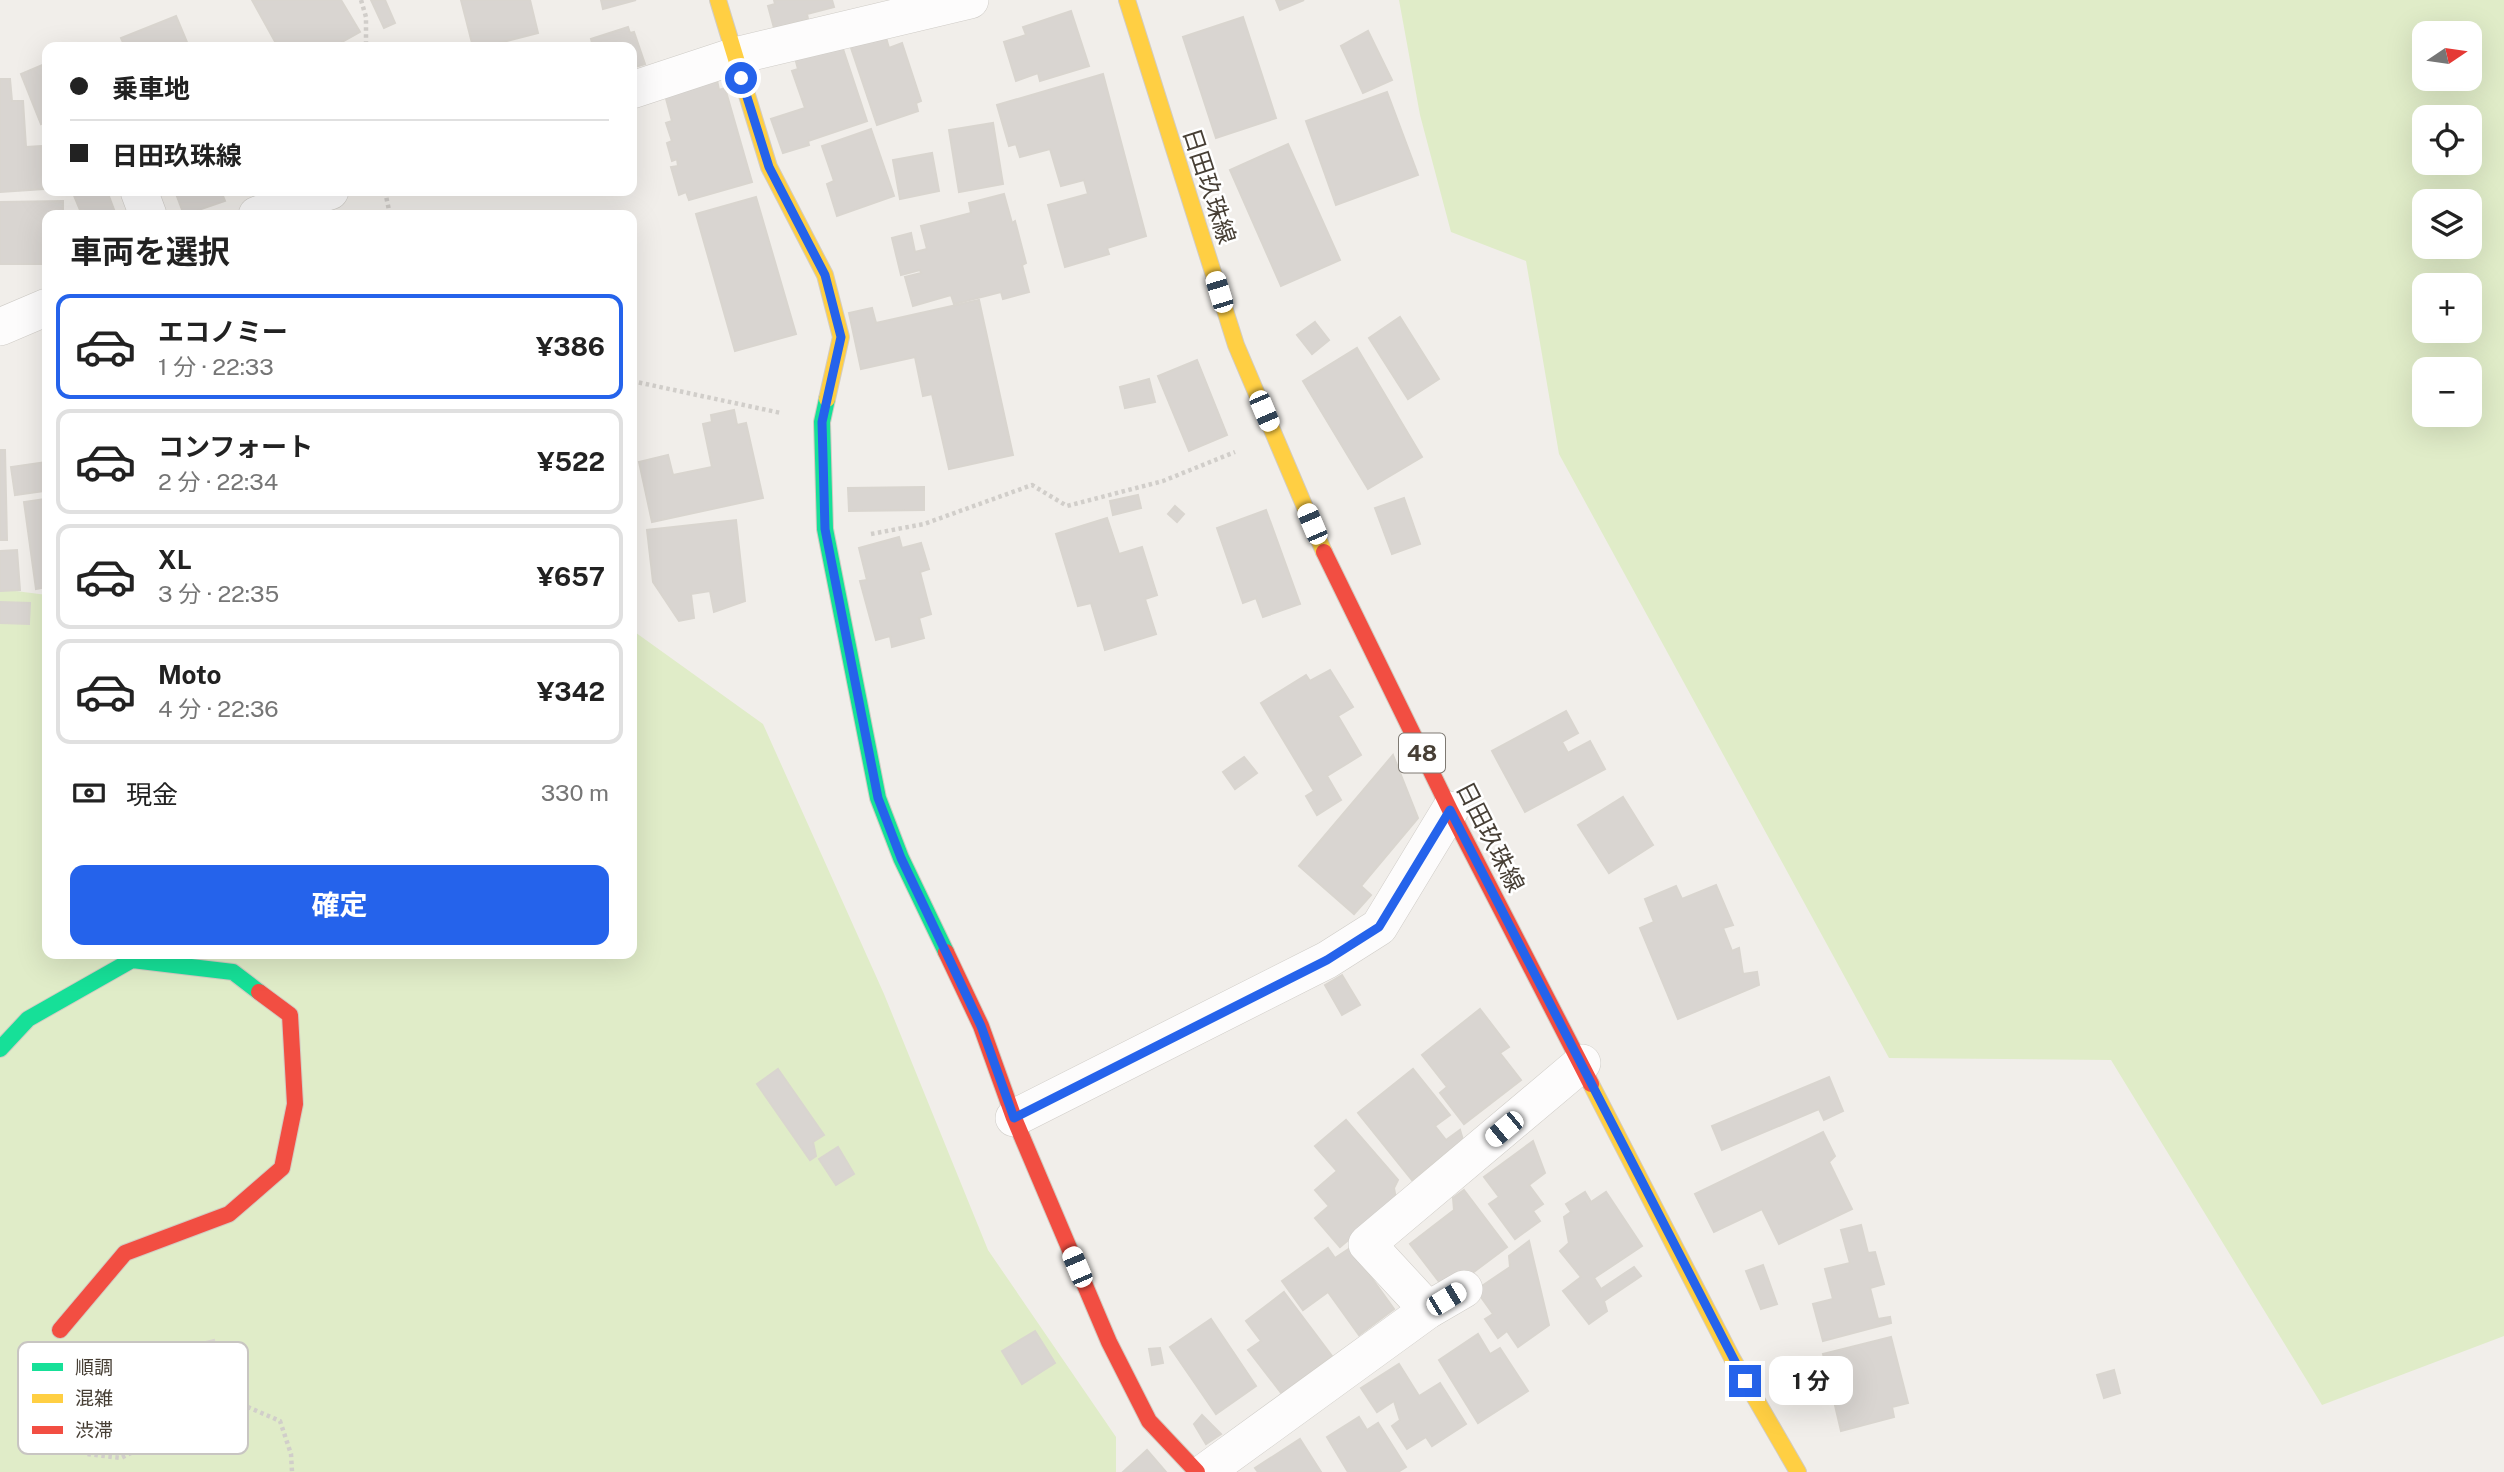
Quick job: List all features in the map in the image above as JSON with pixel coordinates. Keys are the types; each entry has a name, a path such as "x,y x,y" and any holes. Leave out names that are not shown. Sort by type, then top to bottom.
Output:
{"street":[{"path":"718,0 769,167 825,275 841,337 822,422 825,529 878,798 901,858 981,1026 1014,1118 1109,1342 1149,1421 1197,1472"},
{"path":"637,88 735,55 970,0"},
{"name":"日田玖珠線","path":"1127,0 1236,345 1332,570 1450,810 1732,1358 1798,1472"},
{"path":"272,210 315,196"},
{"path":"0,327 42,309"},
{"path":"1014,1118 1327,960 1379,927 1450,810"},
{"path":"0,1049 28,1019 132,960 233,972 290,1015 295,1104 282,1168 229,1214 125,1253 60,1329"},
{"path":"1428,1310 1367,1244 1582,1063"},
{"path":"1205,1472 1428,1310 1464,1289"}],"path":[{"path":"361,0 366,17 366,42"},
{"path":"637,382 822,422"},
{"path":"825,529 859,536 924,524 1032,485 1067,506 1163,481 1214,462 1273,432"},
{"path":"52,1342 60,1329"},
{"path":"248,1407 280,1420 291,1454 292,1472"},
{"path":"87,1454 121,1458 129,1454"}],"green space":[{"path":"1399,0 2504,0 2504,1336 2322,1405 2111,1060 1889,1058 1559,454 1526,261 1451,232 1420,115"},
{"path":"0,589 42,594 42,959 637,959 637,634 763,724 884,994 988,1250 1116,1437 1116,1472 0,1472"}],"building":[{"path":"252,0 341,0 360,32 342,42 275,42"},
{"path":"371,0 385,0 395,23 384,28"},
{"path":"461,0 530,0 538,33 503,42 472,42"},
{"path":"601,0 636,0 603,9"},
{"path":"774,0 832,0 834,7 807,14 808,19 774,28 768,6 775,4"},
{"path":"1276,0 1304,0 1280,10"},
{"path":"1071,11 1089,66 1040,81 1038,73 1016,81 1004,42 1026,35 1023,27"},
{"path":"176,16 187,42 123,42 121,38"},
{"path":"1243,17 1276,118 1216,138 1183,37"},
{"path":"628,27 630,33 634,32 645,64 637,66 637,42 592,42 591,39"},
{"path":"1368,31 1392,80 1363,93 1341,46"},
{"path":"885,34 889,48 902,43 921,101 916,103 918,111 877,125 850,45"},
{"path":"841,43 867,121 808,141 809,145 783,153 771,119 805,108 792,71 798,69 795,58"},
{"path":"42,65 41,124 21,74"},
{"path":"1103,74 1146,236 1107,248 1109,254 1065,267 1048,205 1088,194 1084,180 1061,186 1050,149 1020,157 1016,144 1009,146 997,105"},
{"path":"0,79 10,79 12,101 23,101 26,147 41,146 42,189 0,192"},
{"path":"717,80 719,90 725,88 752,182 689,200 686,192 679,195 671,167 678,166 677,159 672,161 667,143 672,141 666,123 672,121 665,95"},
{"path":"1387,92 1418,175 1336,205 1306,121"},
{"path":"993,123 1003,184 959,192 949,130"},
{"path":"871,129 894,196 837,216 827,184 834,181 822,146"},
{"path":"1288,144 1340,260 1281,286 1230,170"},
{"path":"932,153 939,191 900,199 893,160"},
{"path":"1004,194 1012,223 1015,221 1026,263 1022,265 1029,292 1003,299 1001,292 954,304 951,295 913,306 905,277 921,273 920,270 901,275 892,238 911,233 915,252 927,249 921,226 971,213 969,203"},
{"path":"74,196 109,196 114,210 80,210"},
{"path":"177,196 223,196 225,201 199,210 182,210"},
{"path":"756,197 796,334 735,351 696,214"},
{"path":"63,201 63,210 42,210 42,264 0,264 0,202"},
{"path":"979,300 1013,455 949,469 932,394 923,396 915,357 861,369 849,313 872,308 876,323"},
{"path":"1400,317 1439,379 1408,399 1369,338"},
{"path":"1315,322 1329,340 1312,354 1297,335"},
{"path":"1357,348 1422,457 1368,489 1303,381"},
{"path":"1197,360 1227,435 1189,451 1158,376"},
{"path":"1149,379 1155,402 1125,408 1120,387"},
{"path":"734,410 737,425 746,423 763,498 652,522 639,462 668,455 673,475 712,467 703,424 712,422 711,415"},
{"path":"0,450 5,450 7,540 0,540"},
{"path":"42,463 42,491 15,495 11,467"},
{"path":"924,487 924,510 849,511 848,488"},
{"path":"1138,495 1141,508 1113,515 1110,501"},
{"path":"1404,498 1420,544 1392,554 1375,508"},
{"path":"42,499 42,588 36,589 24,502"},
{"path":"1175,506 1184,514 1177,522 1168,514"},
{"path":"1266,510 1300,604 1263,617 1256,598 1243,603 1217,528"},
{"path":"1107,518 1119,554 1142,547 1157,595 1145,599 1156,634 1105,650 1091,603 1078,606 1056,534"},
{"path":"736,520 745,601 714,612 710,591 691,594 694,618 679,621 653,582 647,530"},
{"path":"899,537 902,548 921,543 929,569 920,572 931,614 919,618 924,638 892,647 890,636 876,640 860,581 867,580 859,548"},
{"path":"17,550 20,590 0,591 0,551"},
{"path":"0,602 30,603 29,624 0,623"},
{"path":"1330,670 1353,707 1338,716 1361,755 1327,776 1341,800 1317,815 1306,796 1314,791 1261,703 1306,675 1310,681"},
{"path":"1566,711 1578,733 1562,742 1568,753 1590,741 1605,769 1525,812 1492,751"},
{"path":"1393,755 1418,818 1361,886 1371,895 1354,914 1299,866"},
{"path":"1244,757 1257,773 1235,789 1223,772"},
{"path":"1623,797 1653,845 1609,873 1578,825"},
{"path":"1716,885 1733,925 1723,928 1732,951 1739,948 1743,974 1757,972 1759,985 1678,1019 1640,928 1654,922 1645,899 1676,886 1682,899"},
{"path":"1342,975 1360,1005 1342,1015 1325,985"},
{"path":"1480,1009 1509,1047 1500,1053 1521,1080 1464,1124 1440,1093 1447,1087 1422,1055"},
{"path":"778,1069 824,1135 813,1142 816,1156 810,1160 757,1084"},
{"path":"1413,1069 1450,1115 1435,1126 1446,1140 1460,1130 1463,1140 1412,1180 1358,1113"},
{"path":"1829,1077 1843,1111 1824,1120 1819,1109 1722,1150 1712,1126"},
{"path":"1346,1120 1398,1180 1394,1188 1396,1199 1340,1247 1315,1218 1329,1206 1315,1190 1337,1171 1315,1146"},
{"path":"1823,1132 1835,1156 1829,1162 1852,1209 1779,1244 1762,1209 1714,1232 1695,1194"},
{"path":"1533,1141 1545,1173 1529,1185 1543,1204 1533,1211 1540,1221 1515,1239 1489,1204 1499,1197 1484,1177"},
{"path":"838,1147 854,1174 836,1185 819,1159"},
{"path":"1464,1190 1507,1247 1447,1292 1410,1244 1454,1210 1453,1198"},
{"path":"1585,1192 1591,1202 1606,1192 1642,1246 1594,1278 1601,1289 1634,1267 1641,1276 1604,1301 1607,1311 1589,1324 1563,1291 1581,1277 1560,1251 1569,1243 1564,1217 1571,1212 1566,1204"},
{"path":"1861,1225 1868,1253 1875,1252 1884,1284 1870,1288 1878,1319 1890,1317 1891,1323 1823,1341 1813,1304 1833,1299 1825,1269 1850,1263 1841,1230"},
{"path":"1529,1241 1549,1325 1518,1347 1507,1331 1498,1338 1485,1319 1493,1314 1476,1290 1510,1267 1509,1256"},
{"path":"1328,1248 1335,1258 1350,1248 1394,1309 1359,1335 1328,1292 1303,1310 1282,1281"},
{"path":"1763,1265 1777,1304 1761,1309 1746,1271"},
{"path":"1284,1292 1332,1356 1282,1394 1248,1350 1261,1341 1246,1321"},
{"path":"1211,1319 1256,1386 1216,1414 1170,1347"},
{"path":"1035,1331 1055,1363 1022,1384 1002,1351"},
{"path":"1478,1334 1490,1354 1500,1348 1528,1391 1478,1423 1439,1360"},
{"path":"1891,1337 1908,1403 1892,1407 1894,1417 1841,1431 1823,1354"},
{"path":"1160,1348 1163,1363 1152,1365 1149,1349"},
{"path":"1399,1364 1419,1396 1440,1383 1466,1424 1432,1446 1426,1437 1407,1449 1392,1426 1400,1420 1394,1401 1377,1412 1361,1388"},
{"path":"2114,1370 2120,1393 2104,1398 2097,1375"},
{"path":"1202,1415 1221,1434 1206,1444 1194,1424"},
{"path":"1359,1417 1367,1430 1378,1423 1406,1467 1398,1472 1348,1472 1327,1437"},
{"path":"1300,1439 1321,1472 1258,1472 1255,1468"},
{"path":"1147,1450 1166,1472 1123,1472"}],"traffic: fast":[{"path":"827,399 822,422 825,529 878,798 901,858 946,952"},
{"path":"0,1049 28,1019 132,960 233,972 259,992"}],"traffic: slow":[{"path":"718,0 769,167 825,275 841,337 827,399"},
{"path":"1127,0 1236,345 1324,552"},
{"path":"1591,1084 1732,1358 1798,1472"}],"traffic: jam":[{"path":"1324,552 1450,810 1591,1084"},
{"path":"946,952 981,1026 1014,1118 1109,1342 1149,1421 1197,1472"},
{"path":"60,1330 125,1253 229,1214 282,1168 295,1104 290,1015 259,992"}],"route":[{"path":"741,78 769,167 825,275 841,337 822,422 825,529 878,798 901,858 981,1026 1014,1118 1327,960 1379,927 1450,810 1745,1381"}]}
